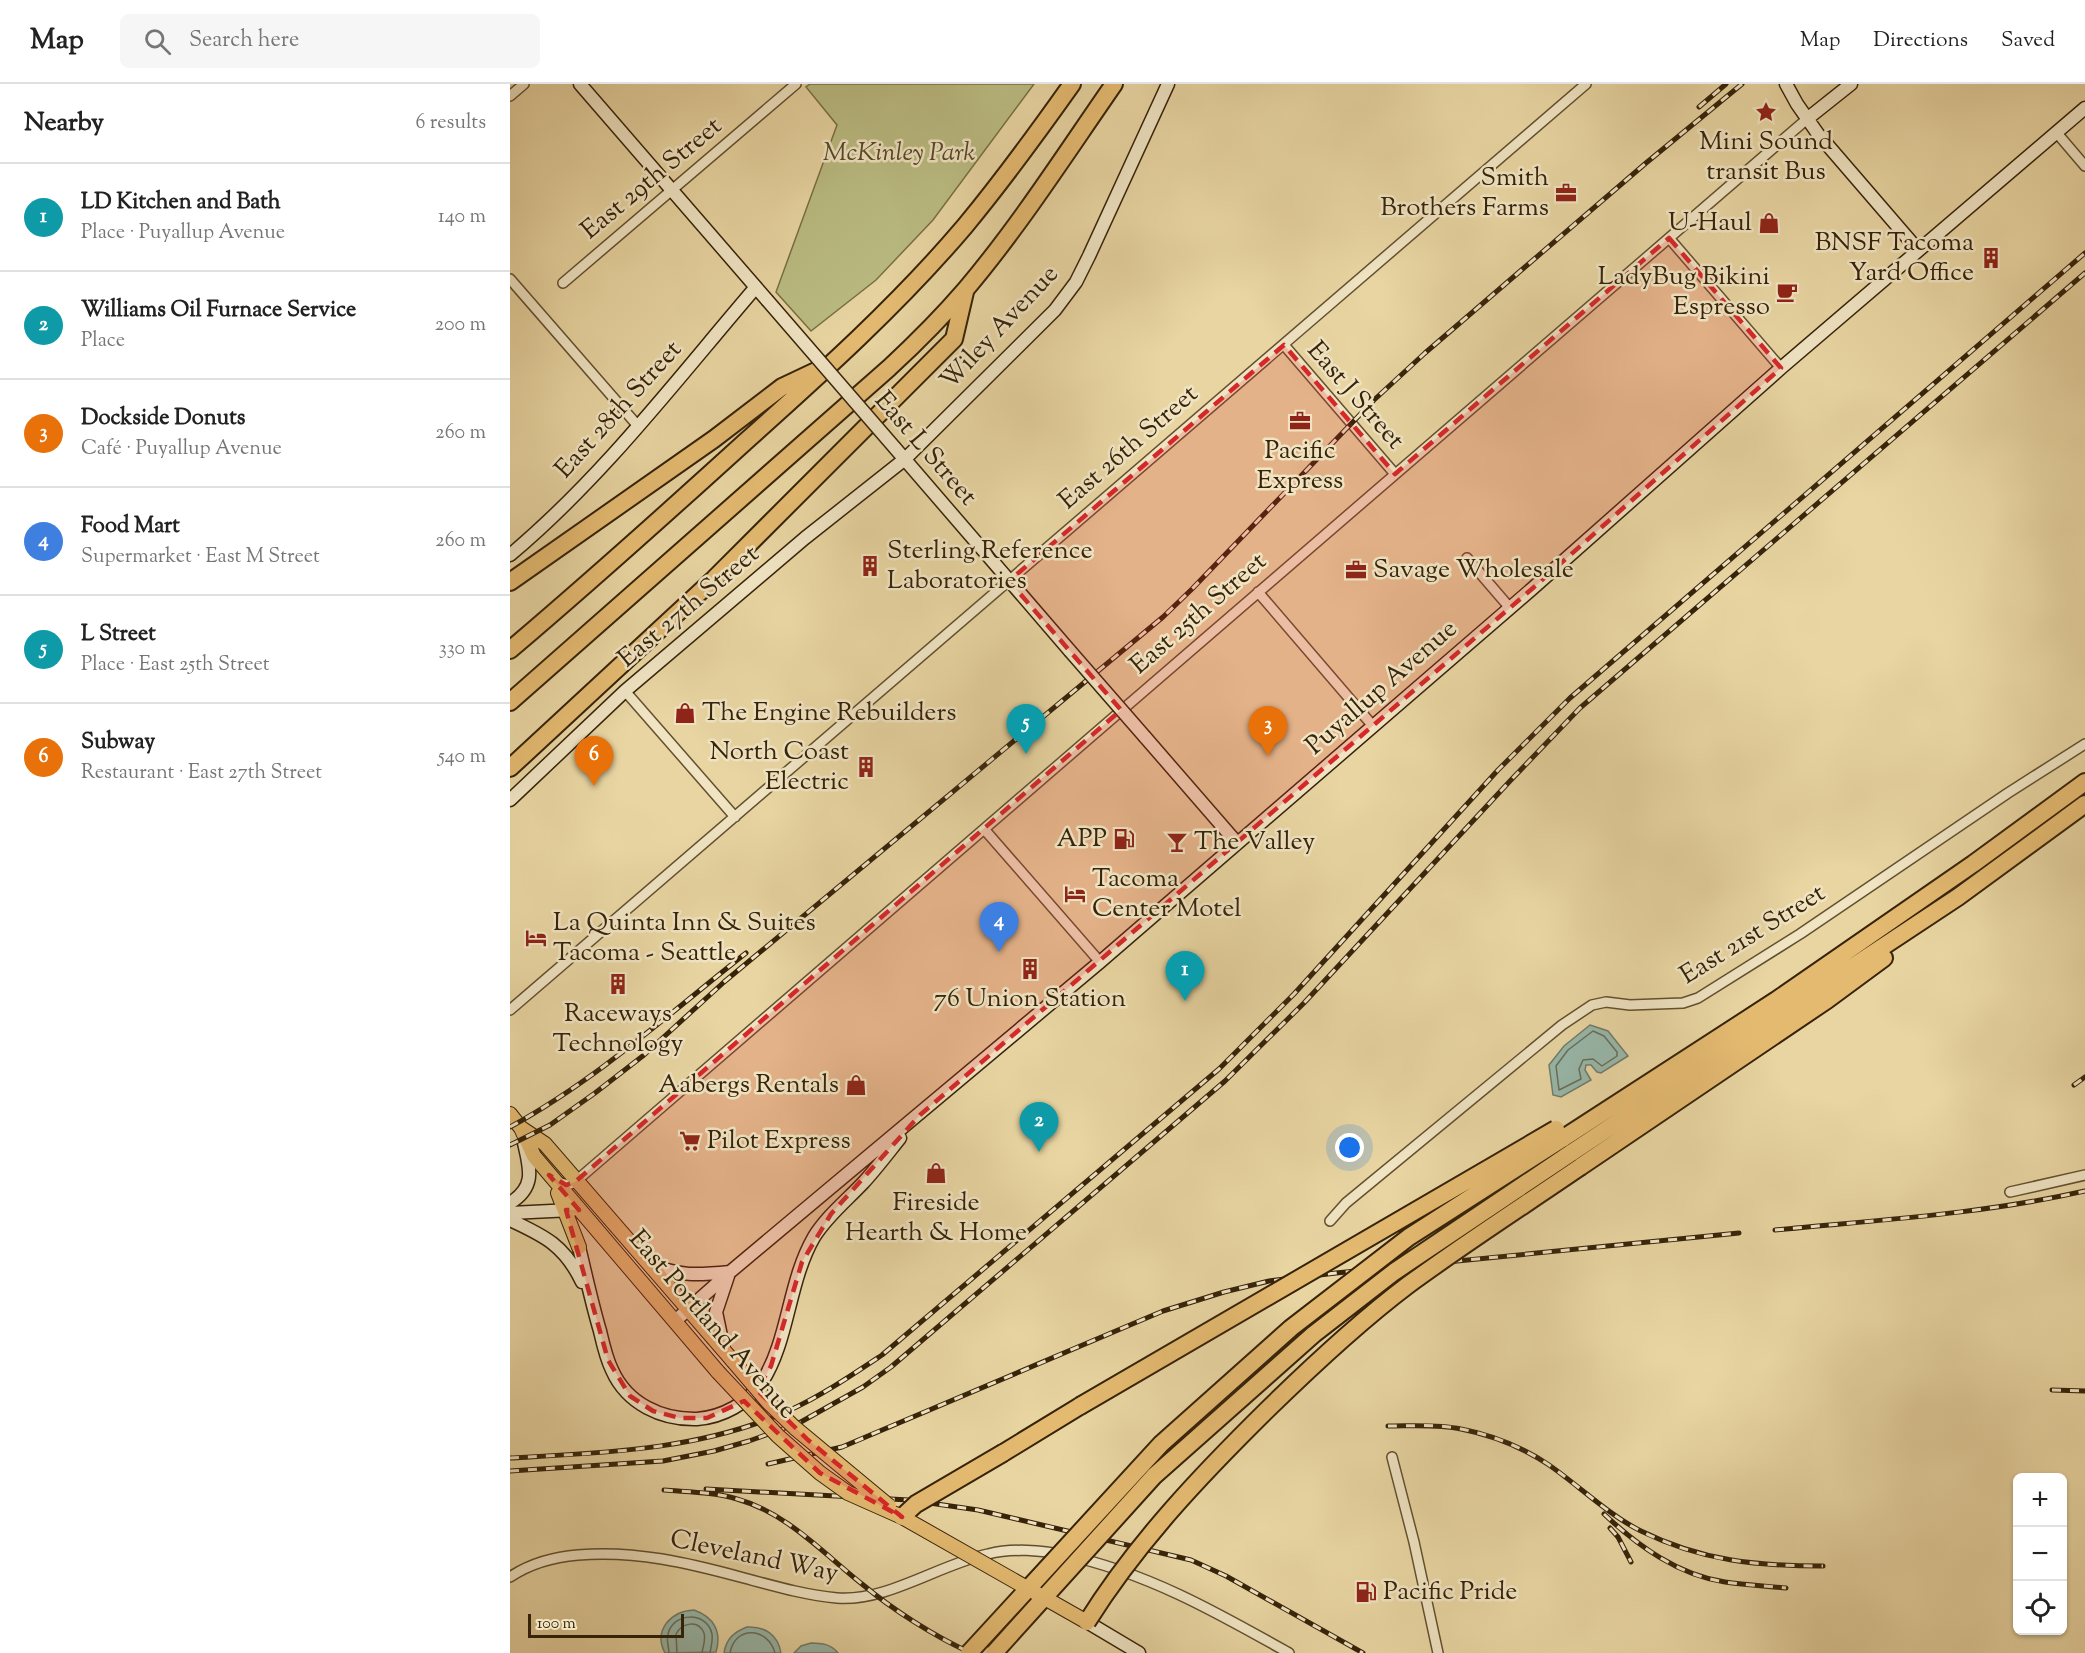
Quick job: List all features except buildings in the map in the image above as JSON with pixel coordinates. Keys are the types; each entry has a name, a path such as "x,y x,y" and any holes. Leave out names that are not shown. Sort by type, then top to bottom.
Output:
{"highway":[{"path":"510,650 590,582 832,364 894,303 965,226 1072,84"},
{"path":"510,702 889,368 928,330 966,288 1018,222 1114,84"},
{"path":"510,768 714,579 954,339 966,288"},
{"path":"510,582 714,439 782,387 832,364"},
{"path":"994,1653 1154,1476 1314,1334 1394,1272 1706,1044 1775,1001 1945,884 2085,782"},
{"path":"969,1653 1161,1444 1276,1340 1355,1277 1409,1237 1827,1000 1892,952 1958,897 2085,804"},
{"path":"902,1517 916,1504 1169,1353 1567,1147"},
{"path":"1092,1625 1107,1590 1174,1507 1226,1450 1363,1321 1408,1286 1567,1147"}],"main road":[{"name":"East Portland Avenue","path":"510,1114 521,1128 534,1156 573,1210 770,1429 820,1473 848,1493 902,1517 1092,1625"},
{"name":"East Portland Avenue","path":"521,1128 545,1144 578,1180 764,1397 795,1428 902,1517"},
{"path":"573,1210 579,1247"}],"street":[{"path":"510,96 524,84"},
{"name":"East L Street","path":"580,84 1237,843"},
{"name":"East 29th Street","path":"563,283 796,84"},
{"name":"Wiley Avenue","path":"905,459 1054,310 1076,282 1168,84"},
{"name":"East 26th Street","path":"510,1010 1586,84"},
{"path":"1786,84 1807,119 1918,250"},
{"name":"East 25th Street","path":"578,1180 1807,119 1851,84"},
{"name":"Puyallup Avenue","path":"675,1321 730,1272 1100,962 1510,608 1780,368 2085,108"},
{"path":"2056,132 2085,166"},
{"path":"1669,238 1780,368"},
{"path":"510,279 638,426"},
{"name":"East 28th Street","path":"510,554 545,525 638,426 756,287"},
{"name":"East J Street","path":"1284,345 1395,474"},
{"name":"East 27th Street","path":"510,800 625,691 805,538 905,459"},
{"path":"1467,558 1510,608"},
{"path":"1258,592 1373,726"},
{"path":"625,691 735,817"},
{"name":"East 21st Street","path":"1330,1221 1346,1203 1498,1076 1562,1025 1592,1005 1606,1002 1630,1005 1683,1003 1698,998 1800,934 2008,793 2085,744"},
{"path":"984,829 1100,962"},
{"path":"579,1247 593,1309 612,1371 619,1384 639,1404 667,1416 694,1419 719,1415 738,1405 756,1391 771,1366 802,1262 814,1238 831,1214 862,1183 920,1115"},
{"path":"510,1203 523,1192 529,1179 529,1165 521,1128"},
{"path":"549,1175 565,1185 571,1185 578,1180"},
{"path":"2010,1192 2085,1175"},
{"path":"510,1213 573,1210"},
{"path":"510,1221 546,1238 567,1256 580,1277 593,1309"},
{"path":"649,1262 662,1269 682,1274 730,1272 716,1312 728,1356"},
{"path":"1392,1457 1414,1542 1438,1653"},
{"name":"Cleveland Way","path":"510,1577 543,1561 574,1556 618,1554 654,1557 815,1595 846,1598 867,1596 989,1553 1021,1551 1064,1554 1104,1565 1165,1588 1214,1611 1289,1653"},
{"name":"East Portland Avenue","path":"1092,1625 1139,1653"}],"highlighted area":[{"path":"1669,238 1781,368 1533,588 920,1115 831,1214 802,1262 771,1366 757,1390 808,1440 902,1517 820,1473 744,1401 707,1418 680,1418 653,1411 630,1396 608,1360 566,1210 579,1210 549,1175 566,1185 575,1182 1121,710 1009,581 1284,345 1395,474"}],"green space":[{"name":"McKinley Park","path":"810,84 1034,84 933,220 876,280 811,331 776,292 837,125 806,87"}],"water":[{"path":"1590,1025 1608,1031 1628,1056 1601,1073 1591,1065 1586,1065 1585,1070 1591,1080 1561,1097 1553,1095 1549,1065 1564,1046"},
{"path":"694,1610 707,1617 715,1626 718,1638 716,1652 665,1653 661,1637 666,1623 678,1614"},
{"path":"747,1627 759,1628 770,1633 777,1641 781,1653 724,1653 731,1637"},
{"path":"811,1643 826,1645 838,1653 794,1653 801,1646"}],"railway":[{"path":"1699,107 1726,84"},
{"path":"510,1145 550,1125 644,1055 724,982 1163,617 1374,400 1425,353 1646,163 1742,84"},
{"path":"510,1458 616,1451 686,1442 721,1434 788,1411 836,1385 882,1355 1219,1069 1294,994 1498,770 1570,698 2085,253"},
{"path":"510,1471 663,1461 714,1451 799,1423 863,1387 891,1367 1225,1081 1304,1003 1580,708 2085,273"},
{"path":"510,1127 602,1067 746,953"},
{"path":"2074,1085 2085,1077"},
{"path":"1775,1230 1969,1211 2085,1191"},
{"path":"768,1464 842,1447 1163,1311 1269,1281 1739,1233"},
{"path":"2052,1390 2085,1391"},
{"path":"1388,1426 1452,1427 1506,1442 1549,1465 1629,1525 1686,1549 1752,1563 1823,1566"},
{"path":"706,1489 909,1500 978,1510 1191,1560 1226,1576 1363,1653"},
{"path":"664,1490 728,1497 755,1505 772,1514 804,1535 900,1613 928,1631 971,1653"},
{"path":"1604,1514 1645,1548 1691,1573 1725,1582 1786,1588"},
{"path":"1610,1528 1618,1537 1631,1562"}],"place":[{"name":"Mini Sound transit Bus","path":"1766,112"},
{"name":"Smith Brothers Farms","path":"1566,193"},
{"name":"U-Haul","path":"1769,223"},
{"name":"BNSF Tacoma Yard Office","path":"1991,258"},
{"name":"LadyBug Bikini Espresso","path":"1787,292"},
{"name":"Pacific Express","path":"1300,421"},
{"name":"Sterling Reference Laboratories","path":"870,566"},
{"name":"Savage Wholesale","path":"1356,570"},
{"name":"The Engine Rebuilders","path":"685,713"},
{"name":"L Street","path":"1026,754"},
{"name":"Dockside Donuts","path":"1268,756"},
{"name":"North Coast Electric","path":"866,767"},
{"name":"Subway","path":"594,786"},
{"name":"APP","path":"1124,839"},
{"name":"The Valley","path":"1177,842"},
{"name":"Tacoma Center Motel","path":"1075,894"},
{"name":"La Quinta Inn & Suites Tacoma - Seattle","path":"536,938"},
{"name":"Food Mart","path":"999,952"},
{"name":"76 Union Station","path":"1030,969"},
{"name":"Raceways Technology","path":"618,984"},
{"name":"LD Kitchen and Bath","path":"1185,1001"},
{"name":"Aabergs Rentals","path":"856,1085"},
{"name":"Pilot Express","path":"690,1141"},
{"name":"Williams Oil Furnace Service","path":"1039,1152"},
{"name":"Fireside Hearth & Home","path":"936,1173"},
{"name":"Pacific Pride","path":"1366,1592"}]}
